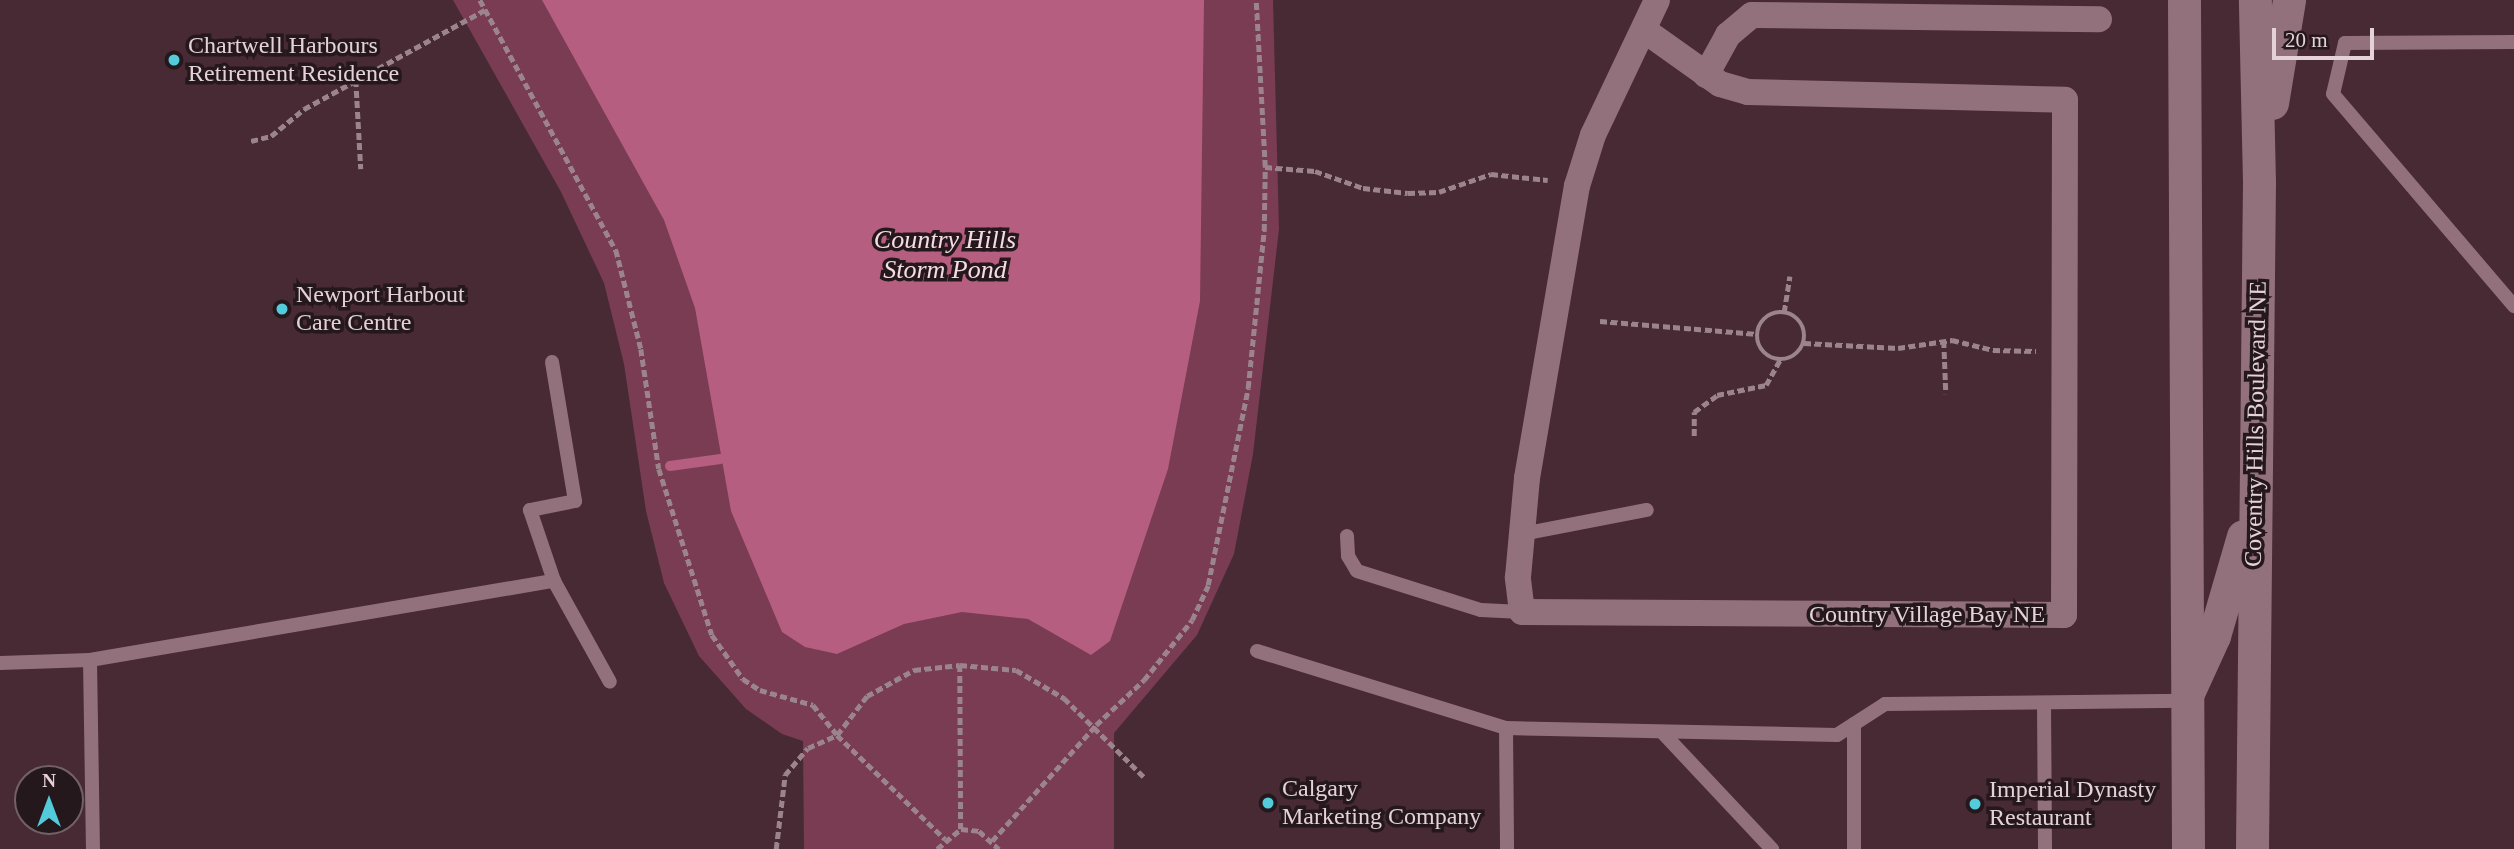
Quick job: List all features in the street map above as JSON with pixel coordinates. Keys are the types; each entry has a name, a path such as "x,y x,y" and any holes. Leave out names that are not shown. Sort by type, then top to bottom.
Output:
{"street":[{"path":"1522,612 1518,577 1527,478 1577,186 1593,135 1657,0"},
{"path":"2184,0 2184,701 2188,849"},
{"name":"Coventry Hills Boulevard NE","path":"2252,849 2259,182 2255,0"},
{"path":"2259,182 2289,0"},
{"path":"1706,75 1728,35 1752,15 2099,19"},
{"name":"Country Village Bay NE","path":"1522,612 2064,615 2064,100 1748,92 1706,75 1644,30"},
{"path":"2184,701 2214,636 2255,496"}],"lane":[{"path":"2514,42 2345,43 2333,94 2514,306"},
{"path":"552,362 575,501 530,510 554,581 610,682"},
{"path":"1522,534 1647,510"},
{"path":"1347,536 1348,556 1357,571 1481,610 1522,612"},
{"path":"0,663 90,660 554,581"},
{"path":"1257,651 1506,728 1837,735 1885,704 2184,701"},
{"path":"90,660 93,849"},
{"path":"2044,704 2045,849"},
{"path":"1854,724 1854,849"},
{"path":"1506,728 1507,849"},
{"path":"1662,732 1772,849"}],"path":[{"path":"480,0 616,250 641,349 660,469 712,635 743,679 760,690 813,705 837,735 945,839"},
{"path":"992,841 1096,725 1144,680 1192,620 1208,585 1248,388 1265,167 1255,0"},
{"path":"251,141 271,136 304,109 485,10"},
{"path":"356,80 361,169"},
{"path":"1265,167 1315,171 1363,188 1408,193 1439,192 1491,174 1517,174 1577,186"},
{"path":"1784,312 1790,276"},
{"path":"1780,360 1760,349 1756,334 1763,320 1784,312"},
{"path":"1694,436 1694,412 1717,395 1766,385 1780,360 1795,355 1804,343 1803,326 1784,312"},
{"path":"1600,321 1756,334"},
{"path":"1944,341 1946,394"},
{"path":"1804,343 1898,348 1944,341 1993,351 2065,353"},
{"path":"960,665 961,829"},
{"path":"776,849 785,775 807,748 837,735 867,696 914,670 960,665 1016,670 1064,698 1096,725 1146,779"},
{"path":"937,849 945,839 961,829 979,831 999,849"}],"shaded area":[{"name":"Country Hills Storm Pond","path":"453,0 1273,0 1279,229 1253,454 1234,554 1197,635 1114,733 1114,849 804,849 803,741 782,734 746,709 699,656 664,583 646,511 624,364 604,283 561,192"}],"water":[{"name":"Country Hills Storm Pond","path":"542,0 1204,0 1200,301 1168,469 1110,641 1091,655 1028,619 962,612 904,624 837,654 805,647 782,632 731,511 695,308 664,220"}],"waterway":[{"path":"670,466 721,459"}],"place":[{"name":"Chartwell Harbours Retirement Residence","path":"174,60"},
{"name":"Newport Harbout Care Centre","path":"282,309"},
{"name":"Calgary Marketing Company","path":"1268,803"},
{"name":"Imperial Dynasty Restaurant","path":"1975,804"}]}
